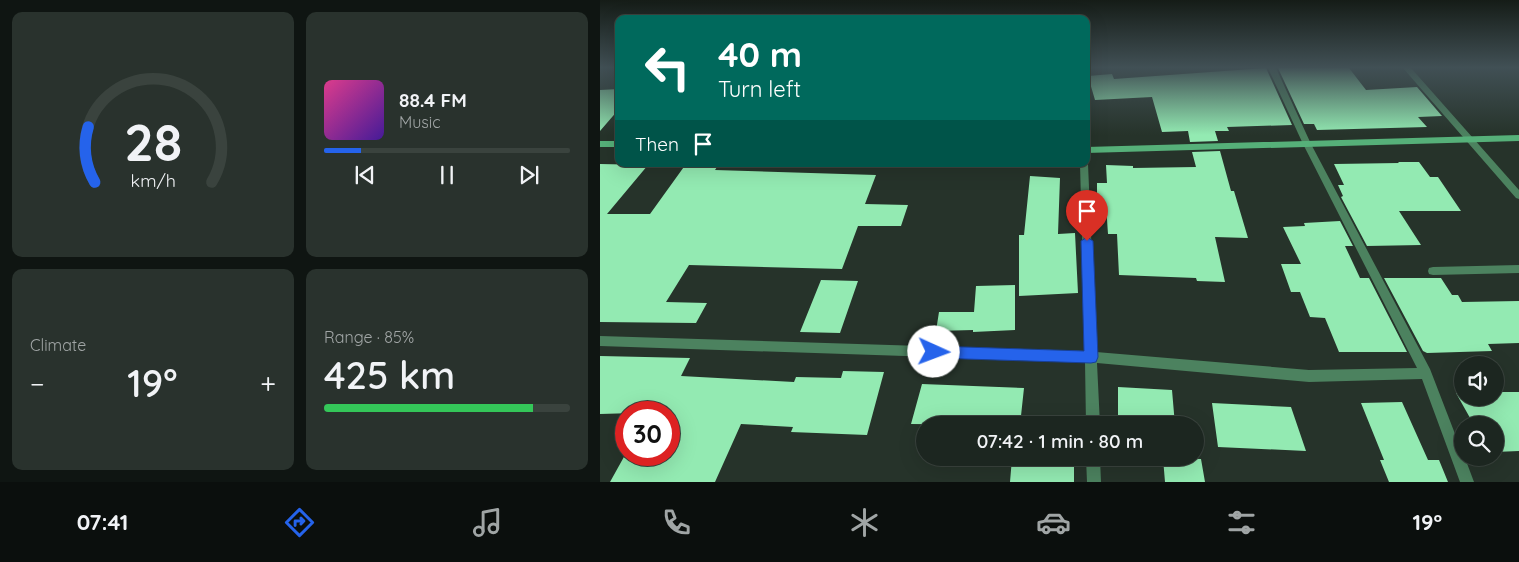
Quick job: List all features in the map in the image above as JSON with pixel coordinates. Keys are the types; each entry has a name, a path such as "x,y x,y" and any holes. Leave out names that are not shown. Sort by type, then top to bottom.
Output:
{"main road":[{"path":"1090,150 1519,138"},
{"path":"600,144 615,144"}],"street":[{"path":"1283,90 1308,144 1426,373 1467,482"},
{"path":"1427,90 1519,196"},
{"path":"1084,167 1093,416"},
{"path":"1433,271 1519,269"},
{"path":"600,341 1091,357 1309,376 1426,373"},
{"path":"1093,466 1094,482"}],"building":[{"path":"600,90 615,90 615,114 600,131"},
{"path":"1092,90 1276,90 1292,125 1227,127 1229,131 1215,131 1218,141 1190,142 1188,131 1162,132 1152,97 1095,100"},
{"path":"1288,90 1420,90 1442,116 1418,117 1427,127 1317,130 1314,124 1304,124"},
{"path":"1220,151 1231,191 1234,191 1248,238 1215,237 1225,282 1197,281 1196,278 1119,275 1117,234 1108,234 1106,205 1097,205 1097,183 1107,183 1106,165 1133,166 1133,168 1196,167 1192,152"},
{"path":"1419,162 1430,177 1438,177 1461,211 1399,211 1421,245 1367,246 1341,197 1343,196 1338,185 1344,185 1334,164"},
{"path":"600,164 615,164 615,167 646,167 607,214 650,214 684,167 717,167 715,170 876,175 865,204 908,205 901,226 858,226 842,269 689,265 666,302 707,303 696,323 600,322"},
{"path":"1030,176 1060,178 1058,234 1075,233 1078,293 1019,296 1019,235 1024,235"},
{"path":"1340,221 1353,246 1345,246 1360,278 1369,278 1407,352 1339,352 1325,318 1310,317 1300,292 1291,292 1281,264 1301,264 1283,227 1305,226 1304,223"},
{"path":"1384,278 1441,278 1452,295 1458,295 1462,302 1519,301 1519,343 1488,344 1492,351 1427,353 1423,351"},
{"path":"821,280 858,281 840,333 800,332"},
{"path":"1015,285 1015,330 936,331 939,312 974,312 976,286"},
{"path":"600,356 690,358 681,376 794,382 796,377 841,378 843,371 884,372 867,435 791,432 793,427 741,424 715,482 610,482 619,466 680,466 680,401 615,401 615,414 600,414"},
{"path":"922,384 1024,388 1021,416 916,416 916,424 911,424"},
{"path":"1118,387 1172,390 1174,416 1118,416"},
{"path":"1504,392 1519,392 1519,451 1504,452 1504,416 1469,416 1463,406 1504,406"},
{"path":"1402,402 1428,460 1439,460 1448,482 1389,482 1380,460 1384,460 1361,403"},
{"path":"1212,403 1291,407 1306,451 1218,447"},
{"path":"1011,466 1074,466 1074,482 1010,482"},
{"path":"1164,466 1202,466 1205,482 1165,482"}],"route":[{"path":"934,352 1091,357 1087,241"}]}
